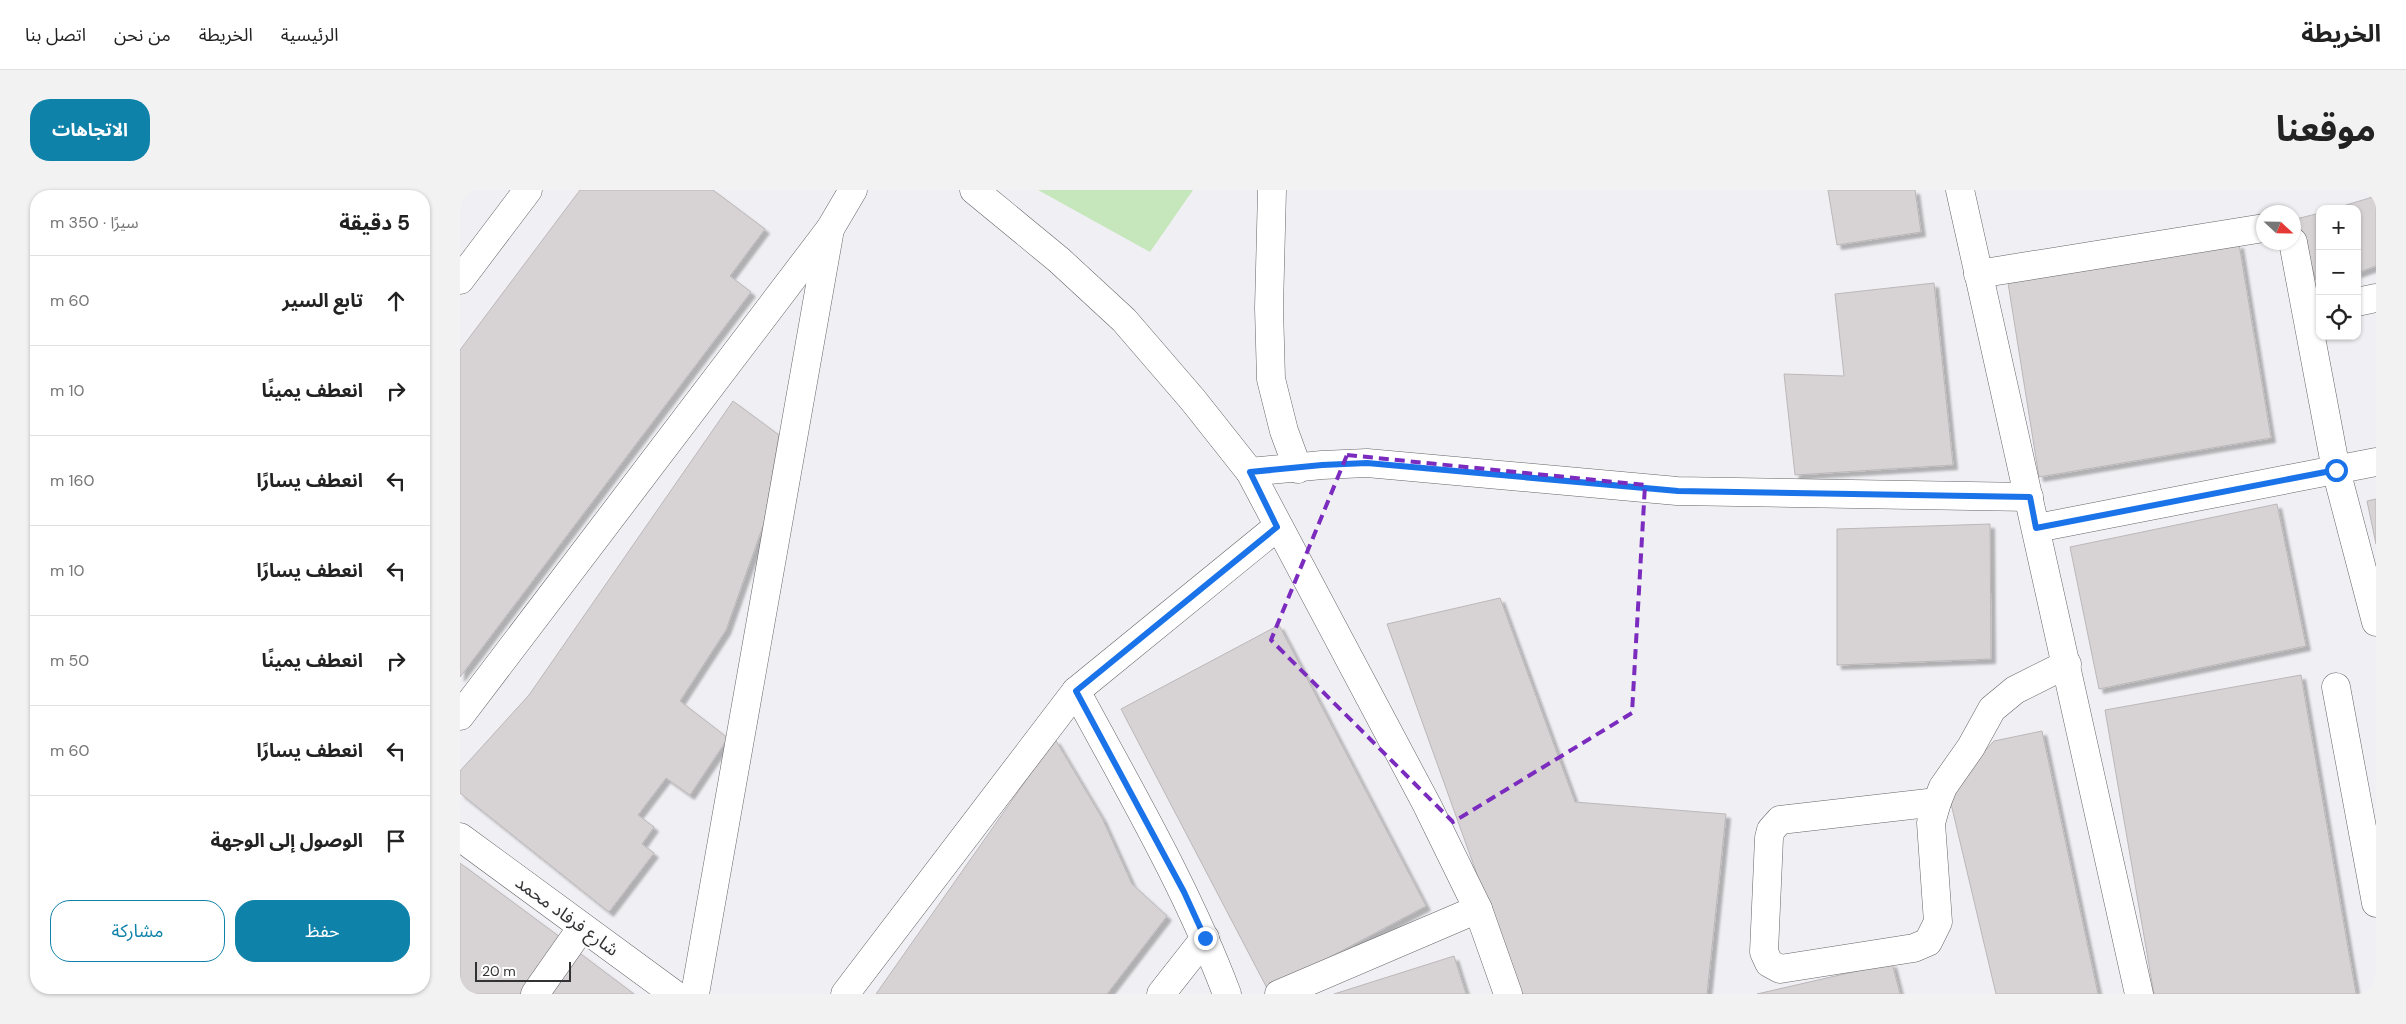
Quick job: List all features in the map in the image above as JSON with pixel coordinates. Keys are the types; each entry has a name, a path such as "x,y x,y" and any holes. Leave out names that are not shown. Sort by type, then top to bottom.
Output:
{"street":[{"path":"460,280 528,190"},
{"path":"460,716 830,229 853,190"},
{"path":"974,190 1060,260 1124,320 1193,400 1250,472 1277,527 1426,805 1478,909 1508,994"},
{"path":"1272,190 1269,308 1271,379 1284,432 1298,468"},
{"path":"1960,190 2030,497 2139,994"},
{"path":"695,994 830,229"},
{"path":"1978,274 2256,229"},
{"path":"2295,250 2313,311 2336,470 2376,622"},
{"path":"2361,301 2376,298"},
{"path":"2036,528 2376,462"},
{"path":"1250,472 1367,463 1678,491 2030,497"},
{"path":"845,994 1076,691 1277,527"},
{"path":"1937,802 1780,820 1771,830 1769,838 1764,952 1769,963 1780,969 1914,948 1928,942 1934,932 1939,911 1932,823 1943,787 1971,747 1992,709 2015,690 2067,664"},
{"path":"2336,687 2376,903"},
{"path":"1076,691 1184,892 1227,994"},
{"name":"شارع فرفاد محمد","path":"460,837 674,994"},
{"path":"1279,994 1478,909"},
{"path":"535,994 582,927"},
{"path":"1161,994 1205,938"}],"highlighted area":[{"path":"1347,455 1645,485 1632,713 1453,822 1271,640"}],"green space":[{"path":"1038,190 1193,190 1150,252"}],"building":[{"path":"580,190 713,190 765,229 730,276 751,292 460,677 460,350"},
{"path":"1828,190 1915,190 1921,232 1837,245"},
{"path":"2376,196 2376,266 2361,272 2361,205 2346,205"},
{"path":"2316,214 2316,280 2301,234 2301,218"},
{"path":"2239,244 2271,438 2039,477 2008,283"},
{"path":"1934,283 1953,465 1795,475 1784,374 1844,376 1835,294"},
{"path":"733,401 779,435 764,523 726,630 680,701 728,738 690,795 666,778 638,815 654,827 642,844 654,853 609,912 460,793 460,771 529,695"},
{"path":"2376,499 2376,544 2367,501"},
{"path":"2277,504 2306,646 2099,689 2070,547"},
{"path":"1990,524 1991,659 1837,665 1837,529"},
{"path":"1500,598 1575,802 1726,814 1707,994 1520,994 1387,624"},
{"path":"1279,625 1426,906 1268,990 1121,709"},
{"path":"2301,675 2356,994 2154,994 2105,710"},
{"path":"2042,731 2098,994 1996,994 1948,791 1994,741"},
{"path":"1055,739 1102,818 1132,884 1167,916 1107,994 876,994"},
{"path":"460,863 564,940 525,994 460,994"},
{"path":"573,948 634,994 540,994"},
{"path":"1454,956 1466,994 1334,994"},
{"path":"1892,963 1900,994 1757,994"}],"route":[{"path":"1205,938 1184,892 1076,691 1277,527 1250,472 1344,463 1367,463 1678,491 2030,497 2036,528 2336,470"}]}
